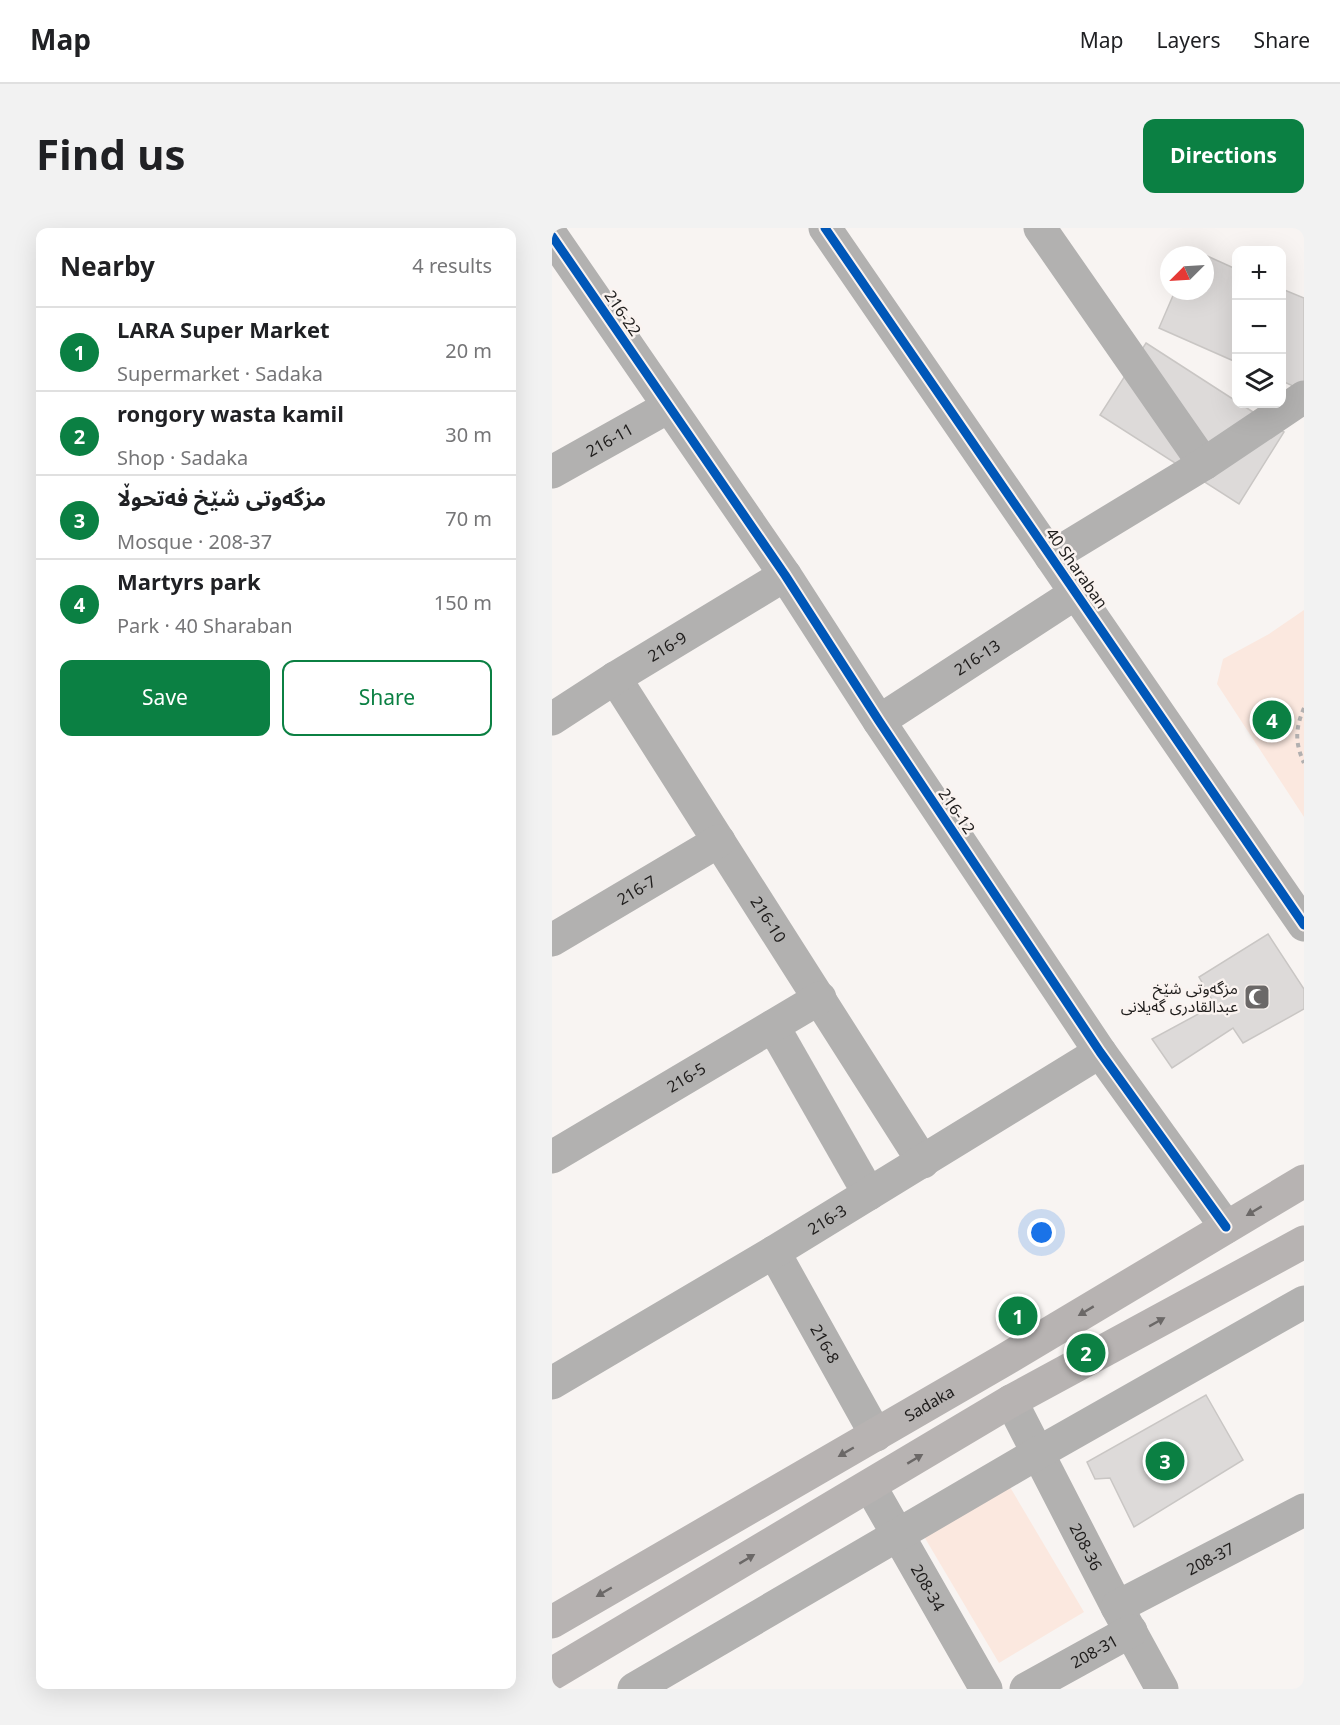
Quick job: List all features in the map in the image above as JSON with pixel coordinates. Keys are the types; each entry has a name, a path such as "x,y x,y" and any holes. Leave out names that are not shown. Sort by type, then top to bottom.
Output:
{"main road":[{"name":"Sadaka","path":"552,1622 876,1435 1304,1181"},
{"path":"552,1674 1011,1401 1304,1242"},
{"path":"691,1541 700,1561 717,1576"},
{"path":"634,1575 650,1590 657,1612"}],"street":[{"name":"40 Sharaban","path":"825,228 1304,925"},
{"path":"1040,228 1204,464"},
{"name":"216-22","path":"552,236 668,407"},
{"path":"1051,557 1204,464 1304,397"},
{"name":"216-11","path":"552,472 668,407"},
{"name":"216-12","path":"668,407 785,575 1100,1052 1226,1227"},
{"name":"216-9","path":"552,719 785,575"},
{"name":"216-13","path":"879,720 1076,593"},
{"name":"216-10","path":"615,678 923,1162"},
{"name":"216-7","path":"552,940 719,841"},
{"name":"216-5","path":"552,1156 820,998"},
{"path":"773,1026 869,1194"},
{"name":"216-3","path":"552,1383 774,1252 1100,1052"},
{"name":"216-8","path":"774,1252 876,1435"},
{"path":"634,1689 1038,1453 1304,1302"},
{"name":"208-36","path":"1011,1401 1162,1689"},
{"name":"208-34","path":"870,1486 986,1689"},
{"name":"208-37","path":"1124,1619 1304,1510"},
{"name":"208-31","path":"1026,1689 1124,1619"}],"path":[{"path":"1304,708 1296,746 1304,763"}],"shaded area":[{"path":"1304,610 1304,817 1217,684 1223,659 1269,634"},
{"path":"1004,1477 1084,1612 999,1663 919,1528"}],"building":[{"path":"1214,259 1232,267 1232,360 1159,328 1171,300 1214,300"},
{"path":"1286,291 1304,298 1304,391 1286,383"},
{"path":"1146,343 1232,398 1232,408 1247,408 1284,432 1239,504 1100,415"},
{"name":"مزگەوتی شێخ عبدالقادری گەیلانی","path":"1268,934 1304,989 1304,1009 1243,1043 1233,1028 1172,1068 1152,1039 1215,1005 1199,977"},
{"path":"1206,1395 1243,1460 1134,1527 1110,1478 1095,1479 1087,1462"}],"cycle path":[{"path":"825,228 1304,925"},
{"path":"552,236 785,575 879,721 1100,1052 1226,1227"}],"place":[{"name":"Martyrs park","path":"1272,720"},
{"name":"مزگەوتی شێخ عبدالقادری گەیلانی","path":"1257,997"},
{"name":"LARA Super Market","path":"1018,1316"},
{"name":"rongory wasta kamil","path":"1086,1353"},
{"name":"مزگەوتی شێخ فەتحوڵا","path":"1165,1461"}]}
